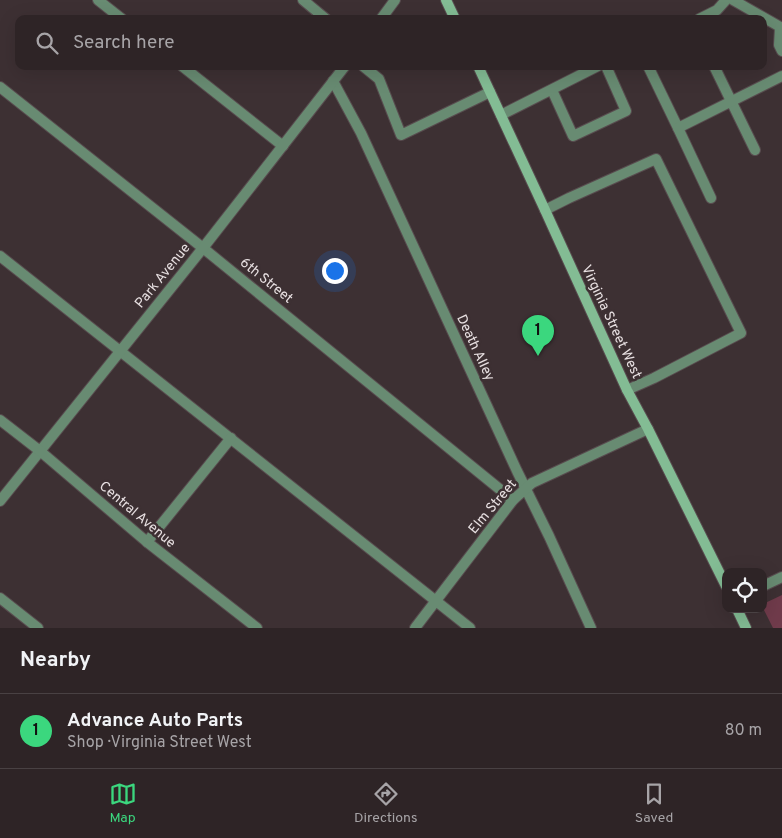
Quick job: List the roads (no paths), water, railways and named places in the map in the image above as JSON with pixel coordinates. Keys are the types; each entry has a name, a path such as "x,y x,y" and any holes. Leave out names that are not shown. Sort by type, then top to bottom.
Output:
{"main road":[{"path":"446,0 453,15"},
{"name":"Virginia Street West","path":"480,70 627,390 722,578"},
{"path":"739,613 746,628"}],"street":[{"path":"98,0 117,15"},
{"path":"303,0 321,15"},
{"path":"384,15 395,0"},
{"path":"707,15 717,10 726,0"},
{"path":"733,0 760,15"},
{"path":"767,19 781,27 779,44 782,51"},
{"path":"187,70 283,146"},
{"name":"Park Avenue","path":"0,501 203,248 342,70"},
{"path":"368,70 379,79 401,135 490,92"},
{"path":"501,115 590,70"},
{"path":"552,90 573,136 626,111 608,70"},
{"path":"650,70 711,198"},
{"path":"716,70 755,150"},
{"path":"678,128 782,76"},
{"name":"Death Alley","path":"333,81 361,133 591,628"},
{"name":"6th Street","path":"0,87 203,248 513,500"},
{"path":"545,210 656,159 741,333 627,390"},
{"path":"0,256 470,628"},
{"name":"Central Avenue","path":"0,420 40,451 147,542 258,628"},
{"name":"Elm Street","path":"415,628 513,500 532,483 648,429"},
{"path":"147,542 231,438"},
{"path":"767,584 782,577"},
{"path":"0,598 38,628"}],"place":[{"name":"Advance Auto Parts","path":"538,356"}]}
